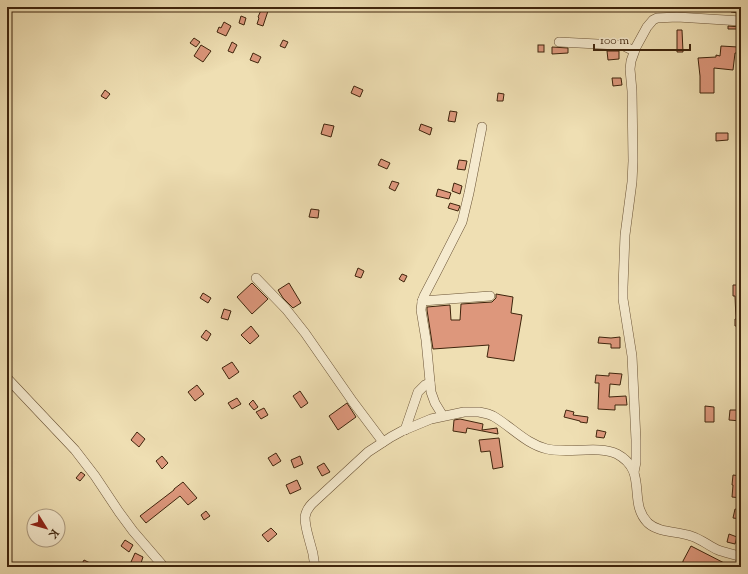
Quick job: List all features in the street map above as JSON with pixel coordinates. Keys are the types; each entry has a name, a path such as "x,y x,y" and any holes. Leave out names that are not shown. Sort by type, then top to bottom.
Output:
{"street":[{"path":"634,472 636,448 632,356 623,299 625,235 633,172 631,61 634,51 647,27 657,18 677,17 741,20"},
{"path":"559,42 617,45 624,46 634,51"},
{"path":"443,416 435,403 431,392 426,340 421,310 422,301 462,222 482,127"},
{"path":"256,278 286,309 305,333 383,442"},
{"path":"422,301 490,296"},
{"path":"7,378 75,450 133,531 164,567"},
{"path":"405,430 418,392 425,385 430,383"},
{"path":"315,567 306,524 306,512 314,501 368,452 391,436 431,419 470,412 488,414 499,420 523,438 546,449 560,451 603,450 617,454 632,467 636,479 641,511 644,518 653,527 693,536 730,555 741,557"}],"building":[{"path":"731,7 740,8 739,13 731,12"},
{"path":"262,8 268,11 263,26 257,24"},
{"path":"241,16 246,18 244,25 239,23"},
{"path":"224,22 231,26 226,36 217,32 219,27 221,28"},
{"path":"728,26 740,27 740,29 728,29"},
{"path":"677,30 682,30 683,52 677,52"},
{"path":"194,38 200,42 196,47 190,43"},
{"path":"283,40 288,42 285,48 280,46"},
{"path":"232,42 237,45 233,53 228,51"},
{"path":"201,45 211,51 203,62 194,56"},
{"path":"538,45 544,45 544,52 538,52"},
{"path":"721,46 738,47 738,53 735,53 733,70 714,68 714,93 700,93 698,58 716,57 716,55 720,56"},
{"path":"552,47 568,48 568,53 552,54"},
{"path":"607,51 619,51 619,59 608,60"},
{"path":"253,53 261,57 258,63 250,60"},
{"path":"612,78 621,78 622,85 613,86"},
{"path":"354,86 363,90 360,97 351,93"},
{"path":"105,90 110,94 106,99 101,96"},
{"path":"498,93 504,94 503,101 497,101"},
{"path":"450,111 457,112 455,122 448,121"},
{"path":"324,124 334,126 331,137 321,134"},
{"path":"421,124 432,128 430,135 419,130"},
{"path":"716,133 728,133 728,140 716,141"},
{"path":"381,159 390,163 387,169 378,165"},
{"path":"459,160 467,161 465,170 457,169"},
{"path":"392,181 399,183 395,191 389,188"},
{"path":"454,183 462,186 460,194 452,191"},
{"path":"438,189 451,193 449,199 436,196"},
{"path":"450,203 460,206 458,211 448,208"},
{"path":"311,209 319,210 318,218 309,217"},
{"path":"358,268 364,271 361,278 355,276"},
{"path":"402,274 407,276 404,282 399,279"},
{"path":"252,283 268,299 252,314 237,297"},
{"path":"289,283 301,303 293,308 283,298 278,290"},
{"path":"733,285 741,285 741,326 735,326 735,296 733,296"},
{"path":"203,293 211,298 208,303 200,298"},
{"path":"496,294 513,297 511,313 522,315 514,361 487,357 489,345 433,349 427,307 450,305 451,320 460,320 461,304 492,302 496,298"},
{"path":"224,309 231,311 228,320 221,318"},
{"path":"251,326 259,336 250,344 241,335"},
{"path":"206,330 211,334 207,341 201,337"},
{"path":"599,337 620,337 620,348 611,348 611,344 598,343"},
{"path":"232,362 239,372 229,379 222,368"},
{"path":"609,373 622,374 620,385 610,384 609,397 626,396 627,405 615,405 615,410 598,409 599,383 595,383 596,375 609,376"},
{"path":"197,385 204,394 195,401 188,392"},
{"path":"300,391 308,403 301,408 293,396"},
{"path":"237,398 241,404 232,409 228,403"},
{"path":"253,400 258,407 254,410 249,404"},
{"path":"347,403 356,417 338,430 329,416"},
{"path":"705,406 714,407 714,422 705,422"},
{"path":"264,408 268,415 261,419 256,412"},
{"path":"566,410 574,412 573,415 588,417 587,423 564,417"},
{"path":"730,410 741,410 741,421 729,420"},
{"path":"460,419 483,424 482,430 497,428 498,434 467,428 466,433 453,431 454,420"},
{"path":"597,430 606,432 604,438 596,437"},
{"path":"137,432 145,439 139,447 131,440"},
{"path":"499,438 503,467 493,469 490,451 481,452 479,440"},
{"path":"276,453 281,461 273,466 268,458"},
{"path":"162,456 168,463 162,469 156,461"},
{"path":"300,456 303,464 294,468 291,460"},
{"path":"324,463 330,472 322,476 317,467"},
{"path":"81,472 85,475 80,481 76,478"},
{"path":"733,475 741,476 741,498 732,497"},
{"path":"297,480 301,489 290,494 286,485"},
{"path":"183,482 197,498 188,505 180,496 146,523 140,516"},
{"path":"735,509 741,510 741,519 733,518"},
{"path":"206,511 210,516 204,520 201,515"},
{"path":"271,528 277,534 268,542 262,535"},
{"path":"729,534 737,537 735,544 727,542"},
{"path":"125,540 133,545 129,552 121,546"},
{"path":"691,546 732,567 682,567 683,561"},
{"path":"135,553 143,557 140,566 131,562"},
{"path":"84,560 90,563 88,567 80,567"}]}
